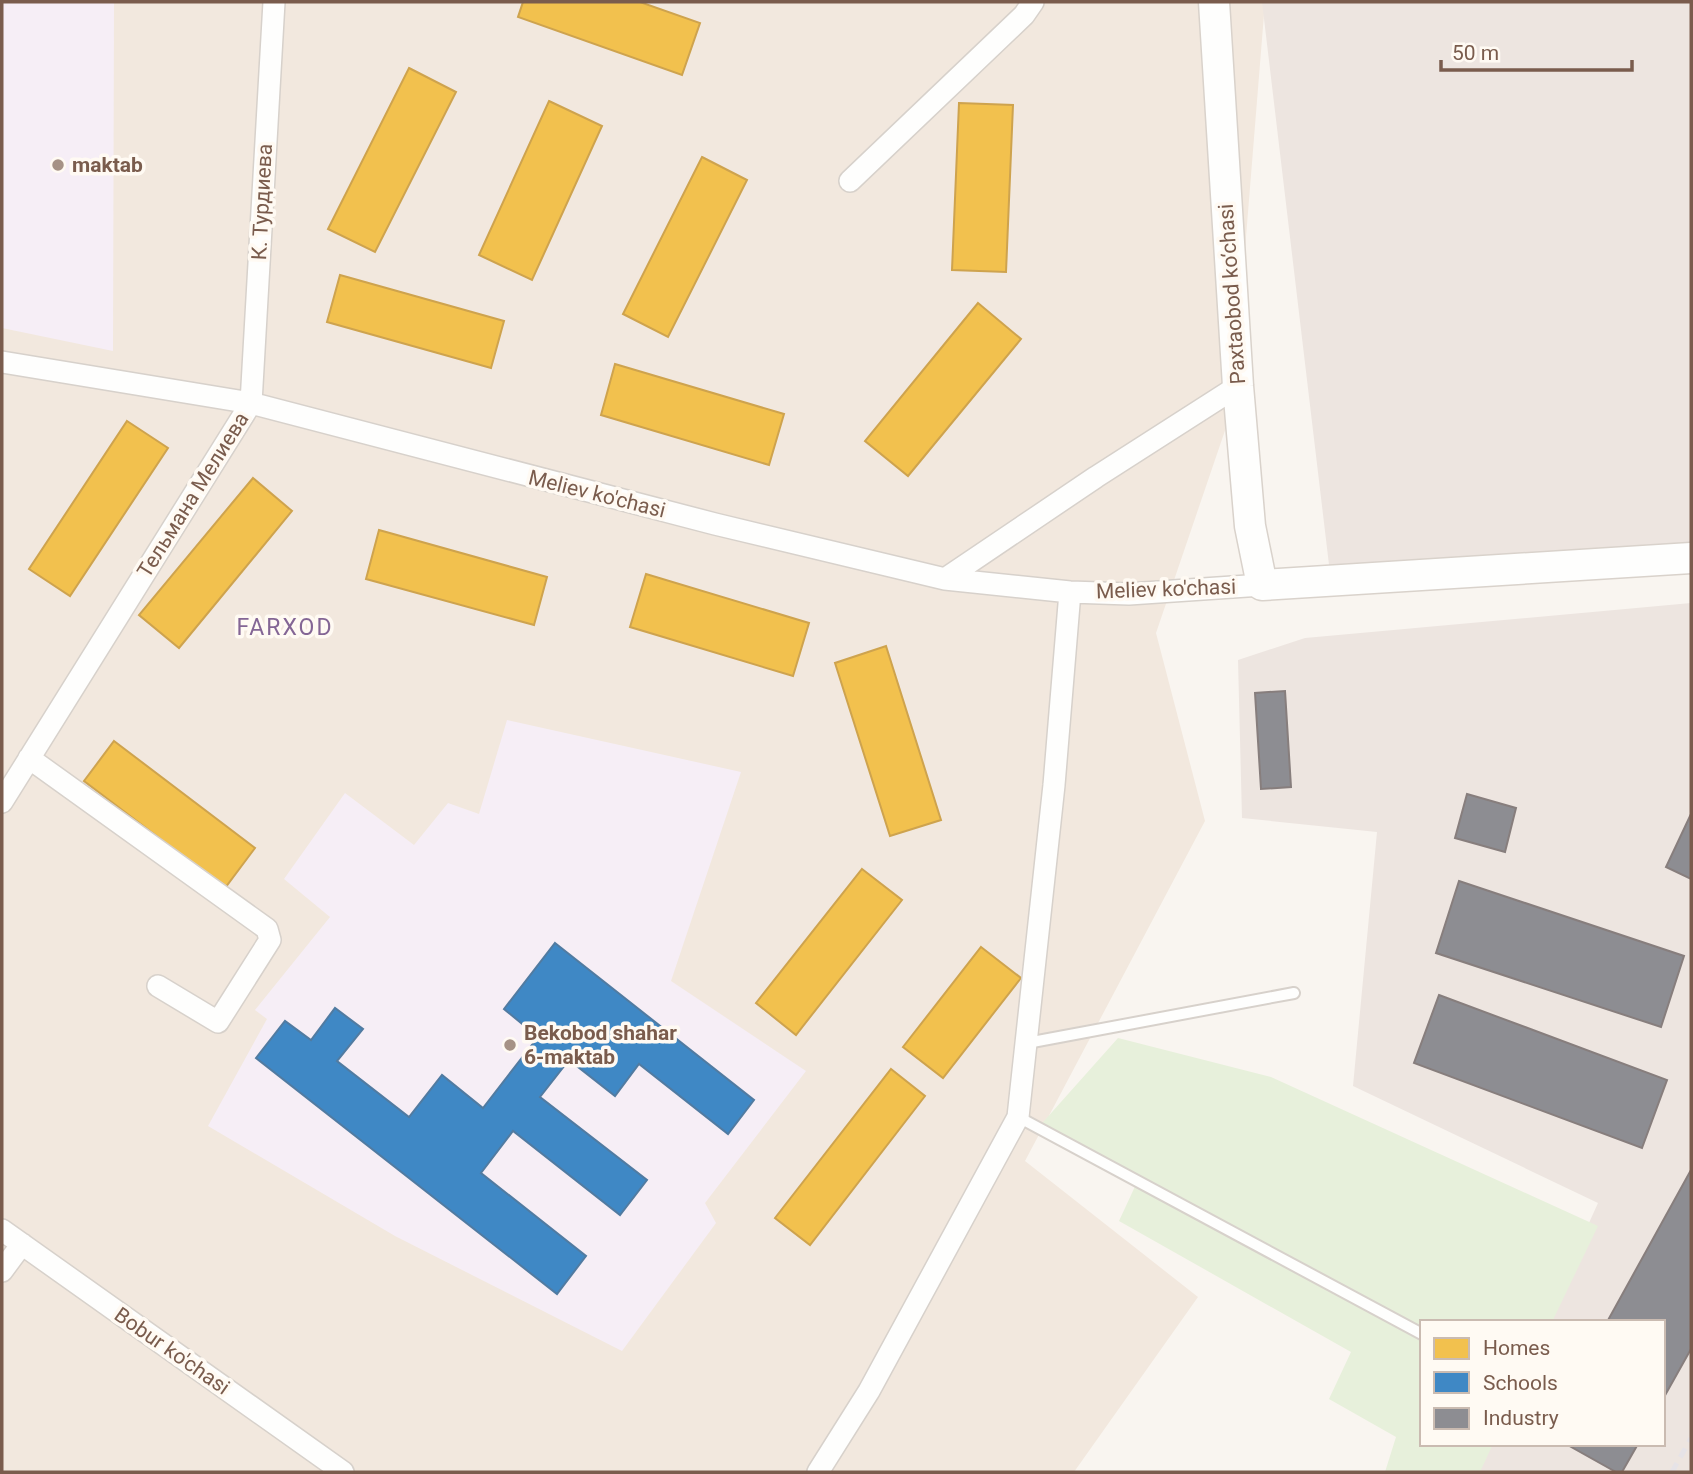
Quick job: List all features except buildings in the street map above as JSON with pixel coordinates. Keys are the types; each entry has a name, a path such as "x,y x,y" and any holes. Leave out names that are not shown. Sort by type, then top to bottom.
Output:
{"street":[{"name":"К. Турдиева","path":"251,403 274,2"},
{"path":"850,181 1024,15 1033,2"},
{"name":"Paxtaobod ko‘chasi","path":"1214,2 1238,386 1250,526 1262,585"},
{"name":"Тельмана Мелиева","path":"2,362 251,403 2,802"},
{"path":"945,579 1096,477 1238,386"},
{"name":"Meliev ko'chasi","path":"251,403 715,524 945,579 1070,592 1129,594 1262,585"},
{"path":"1262,585 1691,558"},
{"path":"818,1472 869,1391 1018,1118 1054,785 1070,592"},
{"path":"29,758 267,929 270,940 218,1021 158,986"},
{"name":"Bobur ko'chasi","path":"2,1230 343,1472"},
{"path":"2,1271 22,1244"}],"lane":[{"path":"1027,1043 1294,993"},
{"path":"1018,1118 1420,1333"}],"shaded area":[{"name":"FARXOD","path":"2,2 1265,2 1232,410 1156,633 1205,821 1025,1161 1198,1297 1074,1472 2,1472"},
{"name":"maktab","path":"2,2 114,2 113,351 2,328"},
{"path":"1262,2 1691,2 1691,570 1332,590"},
{"path":"1691,603 1691,1472 1475,1472 1487,1446 1665,1446 1665,1320 1545,1320 1598,1203 1353,1086 1377,832 1242,818 1238,660 1305,638"},
{"name":"Bekobod shahar 6-maktab","path":"507,720 741,772 671,981 806,1071 705,1203 716,1223 622,1351 395,1236 208,1126 267,1019 255,1010 330,917 284,879 345,793 414,845 448,803 479,814"}],"green space":[{"path":"1118,1038 1271,1077 1598,1226 1553,1320 1420,1320 1420,1446 1492,1446 1480,1472 1385,1472 1396,1437 1329,1399 1351,1352 1119,1221 1138,1180 1036,1130"}],"railway":[{"path":"1672,1472 1691,1438"}],"place":[{"name":"maktab","path":"58,165"},
{"name":"Bekobod shahar 6-maktab","path":"510,1045"}],"district":[{"name":"FARXOD","path":"285,627"}]}
